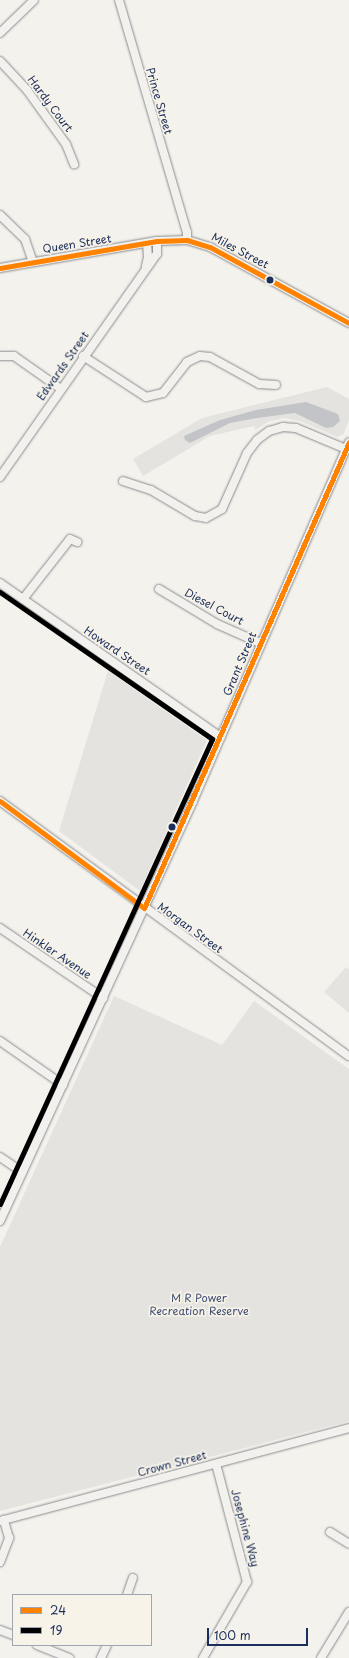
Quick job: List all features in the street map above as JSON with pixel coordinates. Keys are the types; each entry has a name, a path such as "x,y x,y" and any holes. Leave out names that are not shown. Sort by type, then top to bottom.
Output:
{"street":[{"path":"0,31 34,0"},
{"name":"Prince Street","path":"119,0 178,207 188,232 184,240"},
{"name":"Hardy Court","path":"0,61 27,90 62,138 74,164"},
{"path":"0,215 25,239 33,262"},
{"name":"Miles Street","path":"157,241 184,240 210,247 349,324"},
{"name":"Queen Street","path":"0,268 157,241"},
{"name":"Edwards Street","path":"0,477 157,252 157,241"},
{"name":"Edwards Street","path":"145,268 148,260 146,243"},
{"path":"0,356 14,356 61,389"},
{"path":"84,356 146,397 163,393 187,362 200,356 212,359 259,384 276,385"},
{"path":"123,481 147,488 194,516 206,518 220,511 247,453 257,440 270,431 283,427 298,428 347,446"},
{"name":"Grant Street","path":"0,1221 221,737 260,643 347,446"},
{"path":"23,599 70,539 77,542"},
{"name":"Howard Street","path":"0,583 221,737"},
{"name":"Diesel Court","path":"159,589 217,624 260,643"},
{"name":"Morgan Street","path":"0,800 144,908 349,1056"},
{"name":"Hinkler Avenue","path":"0,928 103,998"},
{"path":"0,1041 63,1085"},
{"path":"0,1156 22,1172"},
{"name":"Crown Street","path":"2,1521 349,1428"},
{"name":"Josephine Way","path":"203,1658 247,1582 216,1464"},
{"path":"0,1562 9,1538 2,1521"},
{"path":"330,1532 349,1544"},
{"path":"126,1594 133,1578"},
{"path":"322,1658 349,1612"},
{"path":"0,1630 12,1635"},
{"path":"40,1646 69,1658"},
{"path":"101,1658 106,1646"}],"shaded area":[{"path":"327,387 349,399 349,420 343,435 337,437 300,421 284,418 268,422 255,430 254,426 210,436 143,476 133,459 202,418"},
{"path":"306,402 338,414 340,421 333,427 326,428 295,413 230,423 190,443 185,440 184,436 220,420 256,410"},
{"path":"108,671 207,740 140,891 59,831"},
{"path":"346,967 349,969 349,1013 324,992"},
{"name":"M R Power Recreation Reserve","path":"114,996 222,1045 254,1001 349,1069 349,1421 0,1511 0,1247"}],"transit line":[{"name":"24","path":"0,268 157,241 187,240 210,247 349,323"},
{"name":"24","path":"0,801 144,908 349,442"},
{"name":"19","path":"0,592 212,739 0,1204"}]}
